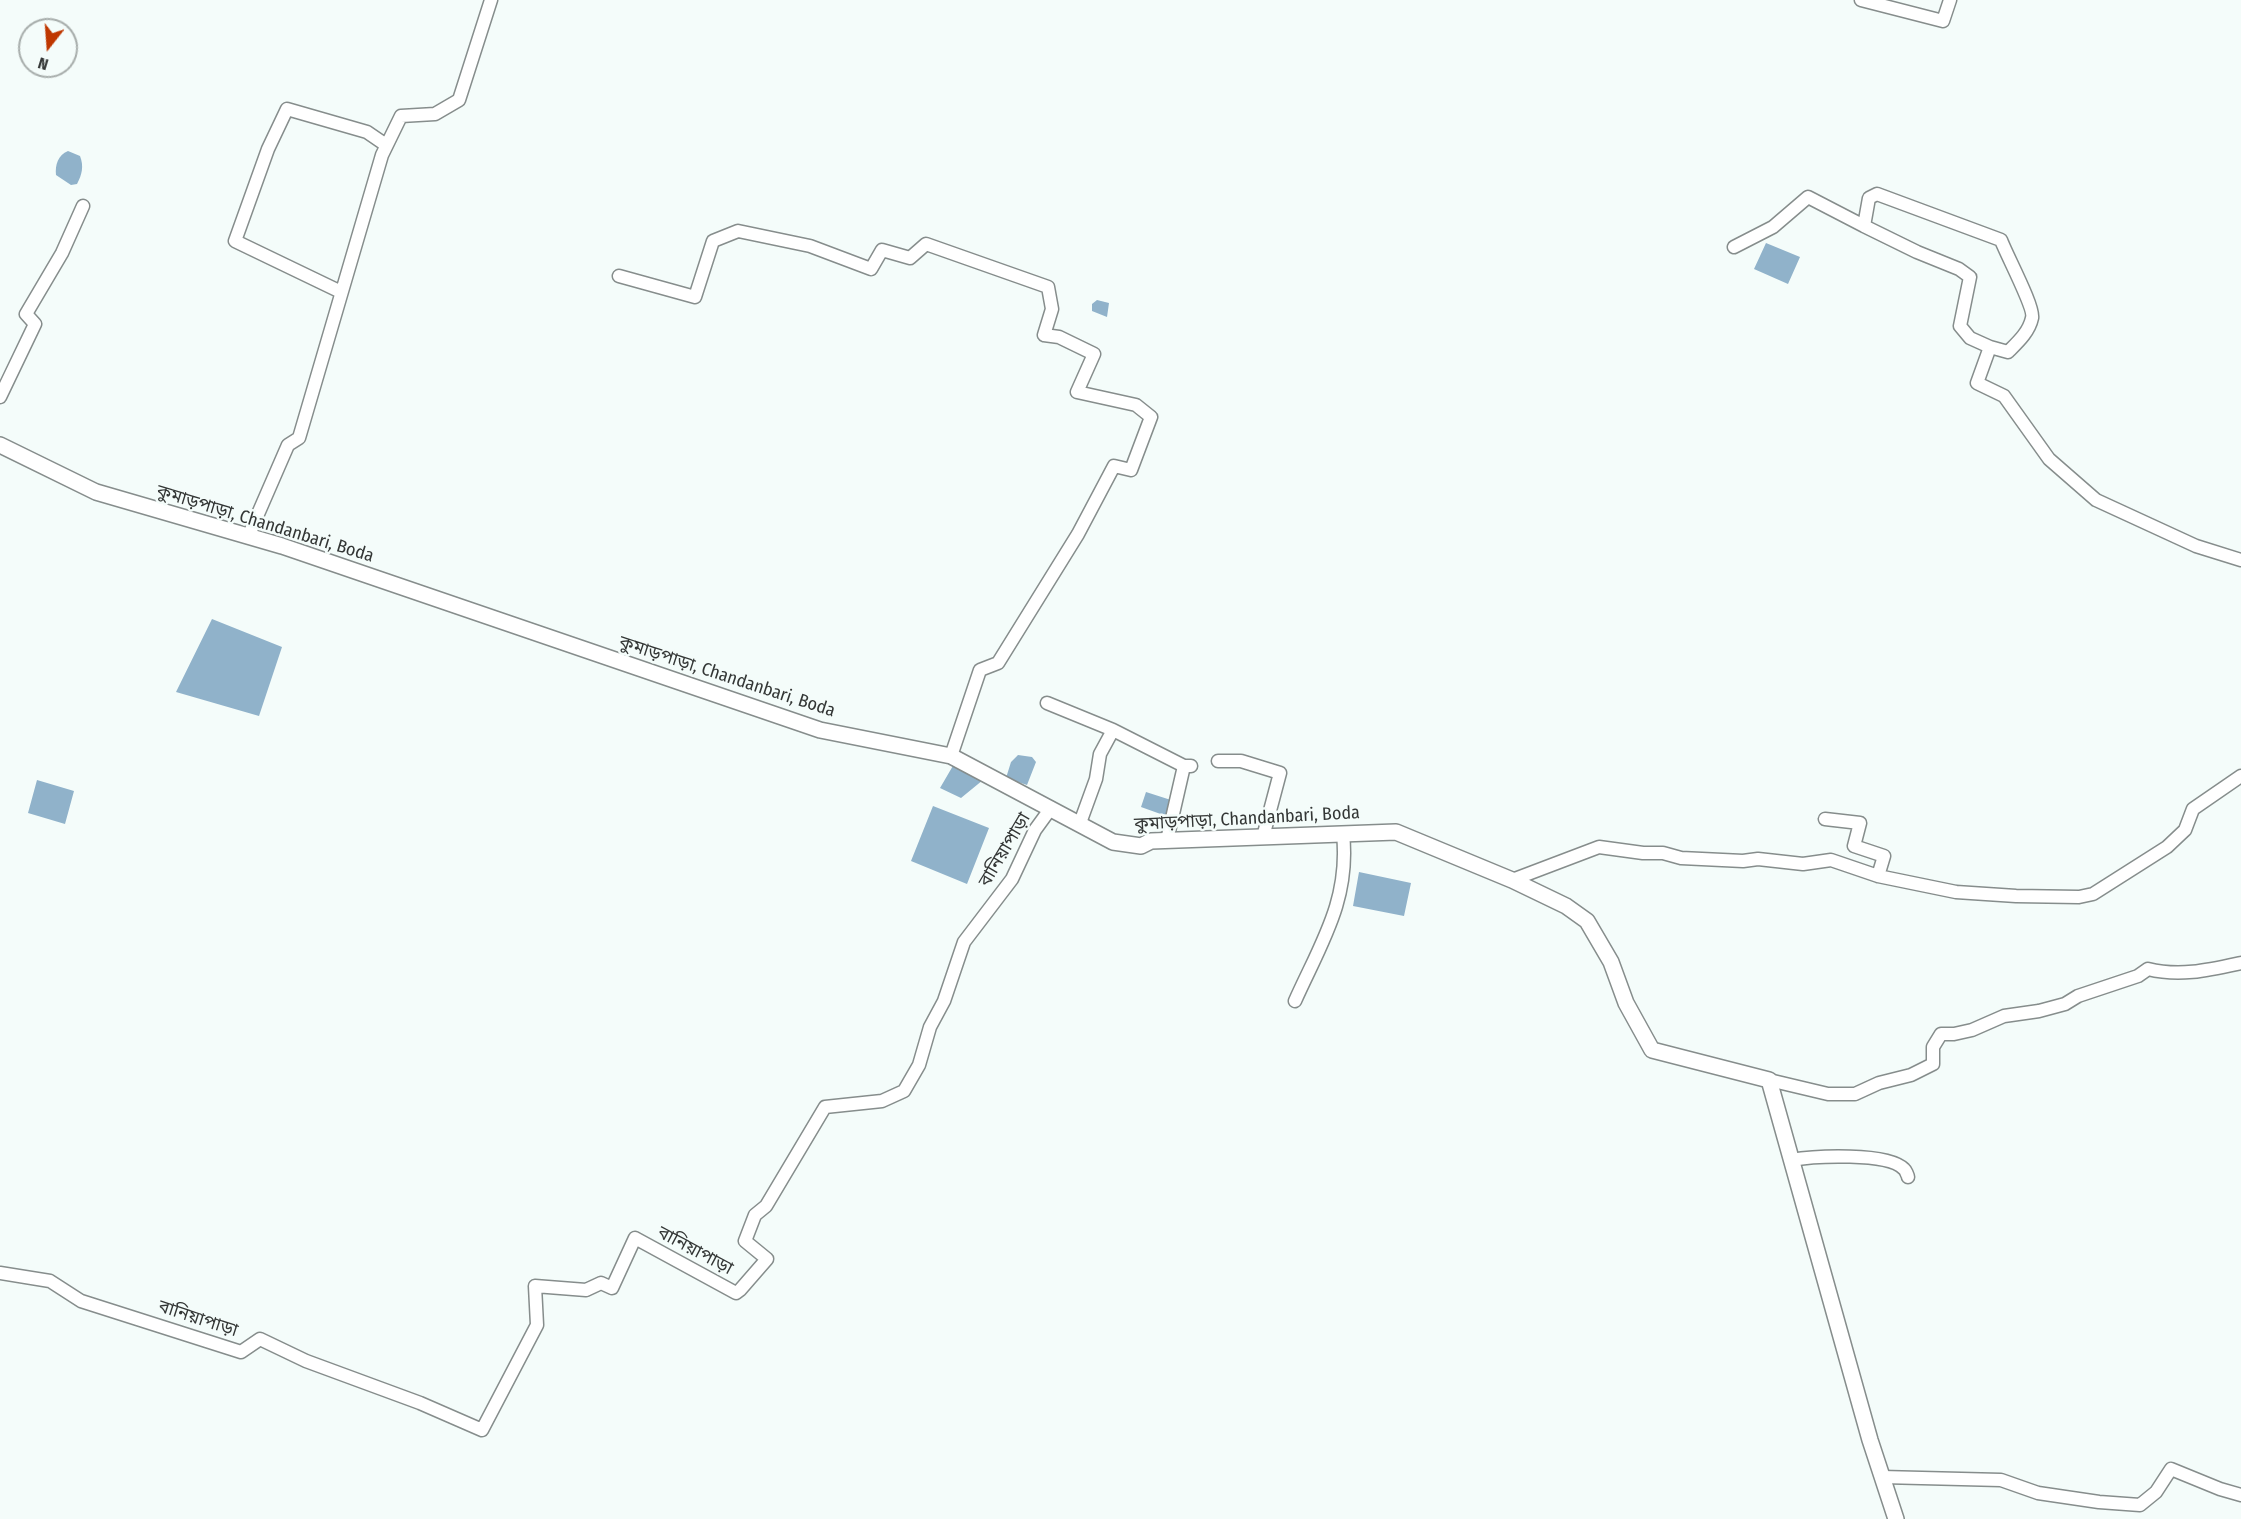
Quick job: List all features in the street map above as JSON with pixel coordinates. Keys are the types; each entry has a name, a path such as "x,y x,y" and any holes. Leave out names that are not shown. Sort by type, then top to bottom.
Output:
{"street":[{"path":"248,537 288,445 299,438 386,145 401,116 435,114 459,100 491,0"},
{"path":"1861,0 1943,21 1950,0"},
{"path":"341,292 236,241 268,149 287,109 367,132 386,145"},
{"path":"1734,247 1773,227 1808,197 1864,226 1917,252 1959,269 1970,277 1960,326 1970,338 2008,352 2025,335 2033,316 2031,303 2001,240 1877,194 1869,198 1864,226"},
{"path":"0,397 35,324 26,314 62,253 83,206"},
{"path":"619,276 695,297 713,242 738,231 810,246 871,269 882,249 910,258 926,244 1048,287 1052,309 1044,334 1059,337 1094,354 1077,392 1136,405 1151,417 1131,470 1114,466 1078,534 998,663 980,670 951,756"},
{"path":"1990,347 1977,383 2004,396 2049,459 2096,500 2196,546 2241,560"},
{"name":"কুমাড়পাড়া, Chandanbari, Boda","path":"0,445 96,492 282,546 820,730 951,756 1113,842 1141,846 1151,841 1167,840 1396,832 1512,880 1566,906 1587,921 1611,962 1629,1008 1652,1050 1768,1080"},
{"path":"1047,703 1113,730 1187,766 1167,840"},
{"path":"1080,823 1096,779 1100,754 1113,730"},
{"path":"1218,761 1241,761 1280,773 1263,837"},
{"path":"1512,880 1599,847 1681,858 1743,861 1758,859 1803,864 1831,860 1878,876 1956,892 2079,897 2093,894 2167,847 2185,830 2193,809 2241,776"},
{"name":"বানিয়াপাড়া","path":"0,1273 50,1281 81,1301 241,1352 260,1339 306,1361 420,1403 482,1430 537,1325 535,1286 586,1290 601,1283 612,1288 635,1238 736,1293 741,1290 766,1259 745,1241 755,1215 766,1206 825,1107 882,1101 904,1091 919,1065 930,1027 944,1001 964,942 1012,879 1035,830 1051,808"},
{"path":"1825,819 1860,824 1854,846 1884,856 1878,876"},
{"path":"1294,1001 1336,911 1345,869 1343,834"},
{"path":"1896,1519 1768,1080 1828,1094 1855,1094 1879,1083 1911,1075 1933,1064 1933,1047 1941,1034 1972,1030 2004,1016 2039,1011 2065,1004 2078,996 2138,976 2148,969 2182,974 2241,963"},
{"path":"1791,1160 1818,1156 1890,1160 1905,1169 1908,1177"},
{"path":"1882,1477 2001,1480 2038,1493 2099,1502 2140,1505 2156,1492 2171,1469 2241,1495"}],"water":[{"path":"68,151 80,156 82,163 77,184 71,185 56,175 58,161"},
{"path":"1766,243 1800,257 1788,284 1754,269"},
{"path":"1097,300 1109,303 1107,317 1092,311 1092,304"},
{"path":"212,619 282,647 259,716 176,692"},
{"path":"1018,755 1032,757 1036,762 1027,785 1006,778 1011,762"},
{"path":"954,764 983,780 961,798 940,788"},
{"path":"37,780 74,791 65,824 28,813"},
{"path":"1146,792 1174,801 1169,817 1141,807"},
{"path":"933,806 989,828 967,884 911,861"},
{"path":"1359,872 1411,883 1404,916 1353,906"}]}
